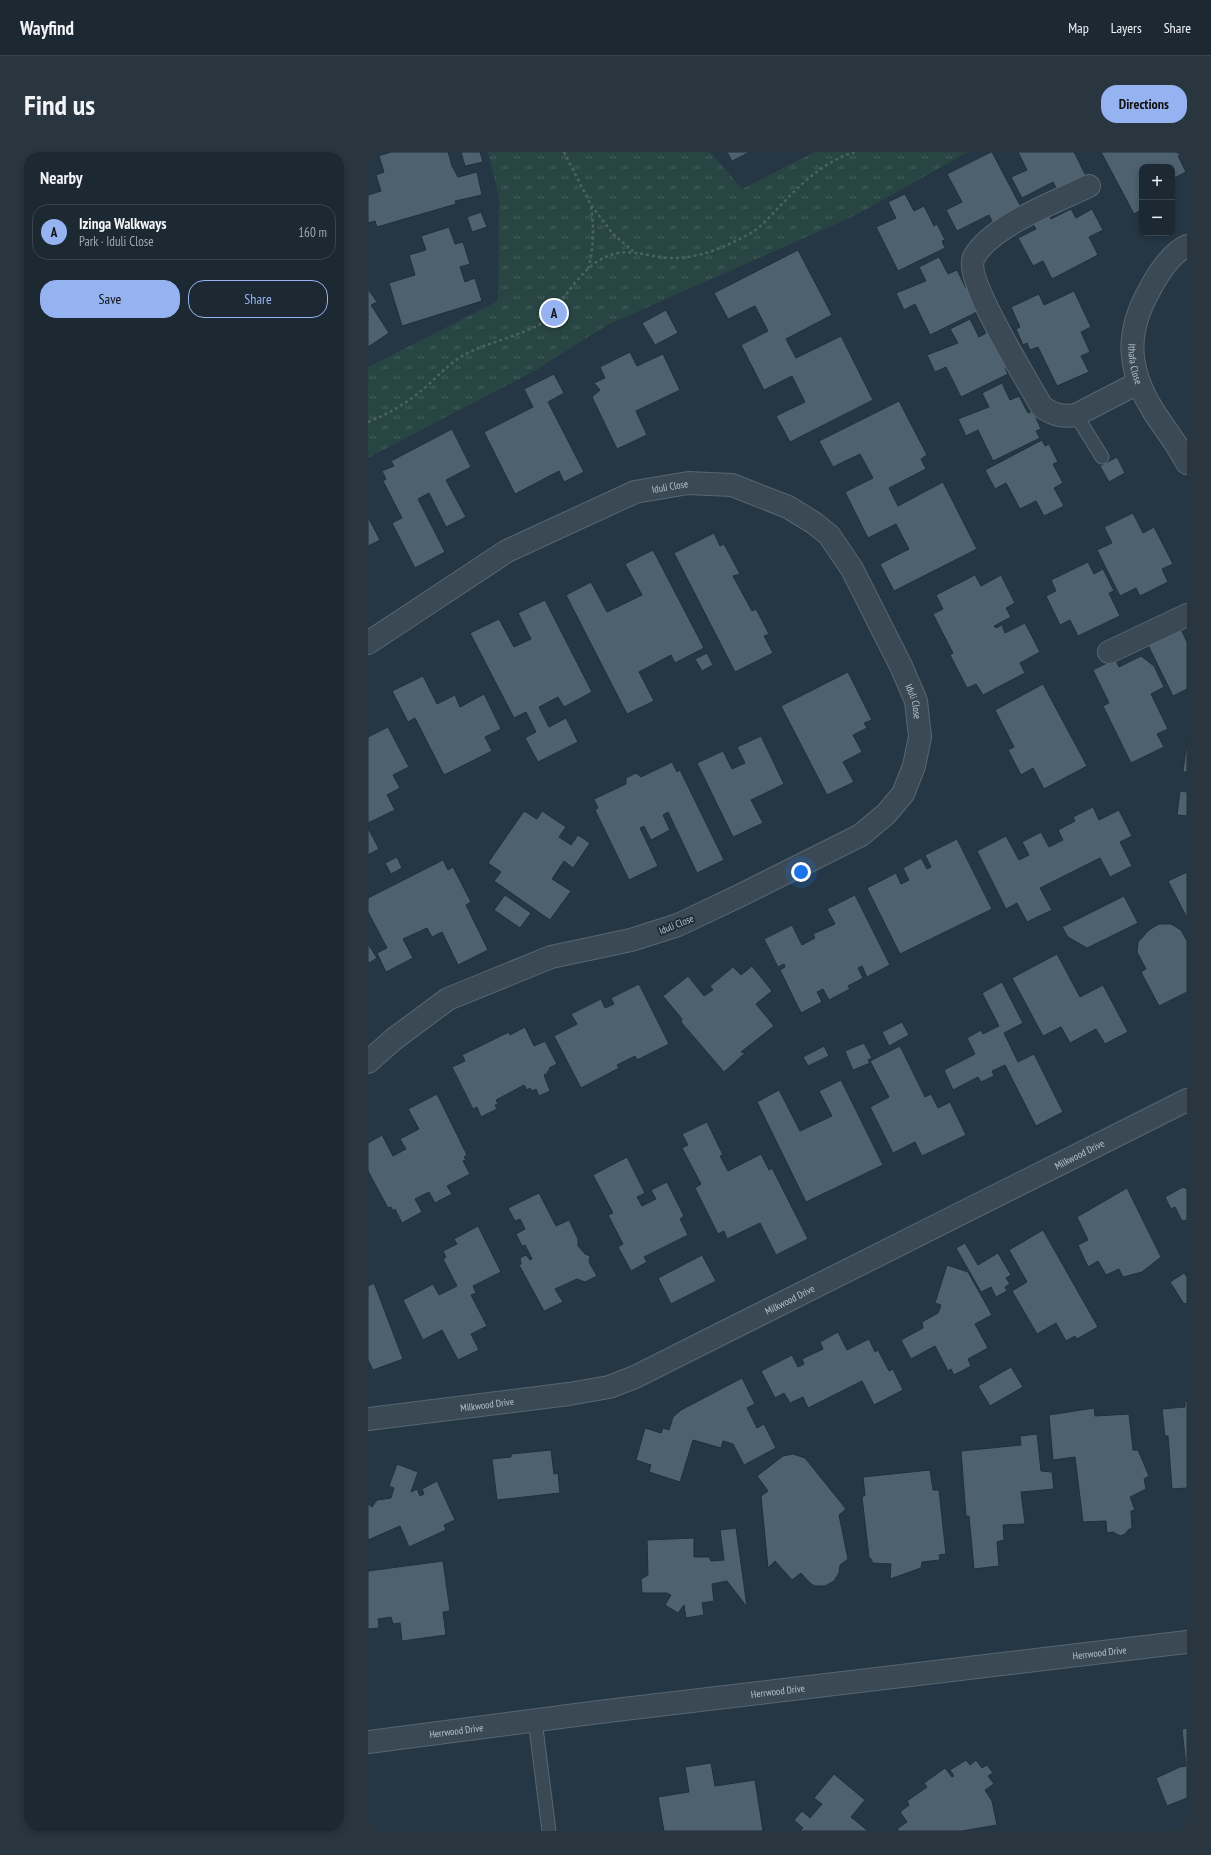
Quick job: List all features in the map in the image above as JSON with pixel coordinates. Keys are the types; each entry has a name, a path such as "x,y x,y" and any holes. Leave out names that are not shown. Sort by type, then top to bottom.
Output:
{"street":[{"path":"1089,186 1022,218 983,244 973,259 974,274 990,316 1042,407 1054,415 1065,417 1076,415 1138,384"},
{"name":"Ithafa Close","path":"1187,246 1182,248 1168,262 1153,283 1140,307 1132,339 1133,360 1138,384 1187,463"},
{"name":"Iduli Close","path":"368,643 507,551 635,492 688,483 732,485 788,507 814,523 829,535 852,569 901,666 916,702 920,737 914,766 903,794 886,814 861,835 678,925 631,940 551,957 448,1000 394,1039 368,1062"},
{"path":"1110,652 1187,615"},
{"name":"Milkwood Drive","path":"368,1419 569,1394 609,1387 635,1377 1187,1100"},
{"name":"Herrwood Drive","path":"368,1742 535,1720 1187,1642"}],"lane":[{"path":"1076,415 1102,457"},
{"path":"535,1720 548,1831"}],"path":[{"path":"564,152 591,205 613,234 633,251 645,255 672,258 697,254 724,247 750,234 767,222 804,182 829,164 855,152"},
{"path":"588,270 593,244 594,228 591,205"},
{"path":"368,422 391,413 410,400 446,368 465,354 543,323 588,270 598,261 615,253 633,251"}],"green space":[{"path":"488,152 710,152 742,189 815,152 968,152 854,216 607,325 536,370 368,458 368,367 498,301 499,197"}],"building":[{"path":"391,152 448,152 452,166 458,177 477,172 482,195 455,201 456,204 377,227 375,221 368,223 368,195 381,191 376,175 384,172 379,156"},
{"path":"461,152 480,152 483,162 465,166"},
{"path":"727,152 750,152 732,161"},
{"path":"991,152 1022,209 993,223 989,215 957,231 946,210 962,202 947,174"},
{"path":"1018,152 1074,152 1086,176 1058,191 1053,182 1022,198 1011,177 1027,170"},
{"path":"1101,152 1180,152 1181,154 1178,156 1186,172 1175,178 1175,164 1139,164 1139,211 1134,214"},
{"path":"905,194 914,211 924,206 934,226 937,224 945,240 942,241 945,248 898,271 876,227 896,218 888,202"},
{"path":"1071,209 1076,218 1092,209 1103,230 1089,237 1098,255 1052,279 1043,261 1033,266 1018,238 1036,229 1033,224 1049,215 1051,219"},
{"path":"481,212 487,227 472,232 467,217"},
{"path":"449,227 455,244 463,242 470,264 460,267 465,282 475,278 482,301 402,326 389,283 415,275 409,255 426,250 421,236"},
{"path":"798,250 832,315 786,339 796,358 841,336 873,400 790,442 776,416 805,402 792,376 764,390 741,345 768,331 755,306 728,319 714,293"},
{"path":"939,257 948,274 957,270 966,288 970,286 979,303 974,305 977,312 930,335 915,304 904,310 896,293 926,281 919,267"},
{"path":"368,289 377,302 371,305 389,333 368,347"},
{"path":"1074,291 1091,327 1081,332 1090,352 1081,356 1089,372 1057,386 1038,347 1030,350 1027,343 1023,345 1016,329 1020,327 1011,307 1039,294 1044,305"},
{"path":"666,310 678,333 655,345 642,323"},
{"path":"970,319 979,337 988,332 1010,366 1005,368 1008,374 961,397 946,367 935,372 927,355 958,343 950,329"},
{"path":"630,352 637,366 663,354 680,390 636,411 647,435 617,449 592,397 600,390 594,383 605,378 600,367"},
{"path":"554,374 564,393 548,402 584,472 564,482 559,471 515,494 484,432 533,407 524,389"},
{"path":"1002,383 1010,400 1019,396 1028,413 1033,411 1041,429 1036,431 1040,438 993,461 978,430 966,436 958,419 989,407 982,393"},
{"path":"899,401 927,455 921,459 926,469 889,488 898,506 943,482 977,549 894,591 880,564 909,549 896,524 868,538 845,492 873,478 860,454 833,467 819,441"},
{"path":"452,429 471,467 446,480 466,517 446,527 429,493 418,499 445,552 415,568 392,523 402,518 383,481 386,479 382,471 394,466 391,461"},
{"path":"1042,440 1045,446 1049,444 1058,462 1053,464 1063,483 1054,488 1064,506 1044,516 1036,501 1020,509 1006,483 995,489 985,470"},
{"path":"1117,457 1125,473 1109,482 1100,466"},
{"path":"1133,513 1143,533 1154,527 1173,564 1162,569 1168,582 1140,596 1136,588 1120,596 1097,550 1112,543 1104,527"},
{"path":"368,517 380,540 368,546"},
{"path":"714,533 720,546 724,544 740,574 733,576 752,611 756,609 769,634 764,636 773,653 735,672 674,553"},
{"path":"653,550 704,648 675,663 671,655 639,672 654,701 627,714 566,595 591,582 607,612 642,595 625,564"},
{"path":"1088,562 1094,574 1103,569 1114,591 1109,593 1120,616 1078,636 1070,620 1060,625 1046,596 1056,591 1051,580"},
{"path":"975,575 981,586 1001,575 1015,603 1006,608 1011,617 994,626 996,628 1002,625 1005,633 1025,623 1040,652 1020,663 1025,673 983,695 976,684 967,688 950,655 953,653 933,614 943,609 936,595"},
{"path":"545,600 592,692 564,707 558,697 539,707 549,727 566,718 578,742 538,762 525,738 536,732 526,712 514,718 470,633 499,619 514,647 531,639 518,613"},
{"path":"1178,623 1187,642 1187,689 1173,696 1145,639"},
{"path":"707,653 713,665 702,671 695,659"},
{"path":"1141,656 1154,666 1164,687 1151,694 1168,729 1157,734 1164,747 1131,763 1103,706 1109,703 1093,670 1115,659 1119,667"},
{"path":"848,672 872,720 864,723 867,728 853,735 862,752 843,762 854,782 827,795 781,706"},
{"path":"423,676 437,704 455,695 460,707 484,694 501,729 485,737 492,751 444,775 415,718 408,722 392,691"},
{"path":"1043,684 1087,766 1044,789 1033,768 1021,775 1008,750 1014,747 995,710"},
{"path":"388,727 409,767 393,775 400,788 387,795 395,810 368,823 368,737"},
{"path":"761,736 784,784 751,800 763,823 733,837 697,763 723,751 732,769 745,763 737,747"},
{"path":"1187,740 1187,772 1183,772"},
{"path":"672,762 677,772 680,770 724,860 697,873 668,812 663,815 670,830 651,840 644,826 640,828 658,866 629,880 595,810 598,808 594,799 626,784 626,778 636,773 641,777"},
{"path":"1180,791 1187,792 1187,816 1177,815"},
{"path":"1093,807 1099,820 1119,810 1132,836 1120,842 1132,866 1110,877 1100,858 1040,888 1052,910 1027,922 1017,903 1006,909 977,851 1006,836 1019,860 1029,855 1022,842 1041,832 1049,847 1063,840 1058,830 1075,821 1073,817"},
{"path":"524,811 537,819 542,811 566,827 559,837 571,845 578,835 590,843 573,868 564,861 552,879 571,891 550,920 494,881 501,872 488,863"},
{"path":"368,828 379,849 368,855"},
{"path":"957,839 992,909 900,954 867,888 896,873 901,884 909,880 903,868 921,858 927,869 931,867 925,855"},
{"path":"397,857 402,868 391,874 385,863"},
{"path":"443,860 448,870 453,867 471,902 466,905 488,950 458,965 442,932 432,937 427,928 403,939 413,958 386,972 377,953 387,948 368,912 368,898"},
{"path":"1187,872 1187,918 1168,881"},
{"path":"505,895 531,913 520,928 494,910"},
{"path":"855,895 890,965 867,977 862,966 858,968 863,978 848,986 850,989 829,1000 823,989 817,992 822,1002 801,1013 780,970 785,967 784,964 778,967 764,939 792,925 802,945 815,938 813,934 835,924 827,909"},
{"path":"1124,896 1138,923 1087,948 1068,937 1062,927"},
{"path":"1159,924 1171,924 1181,930 1187,941 1187,992 1159,1006 1141,972 1146,969 1137,952 1138,942 1149,930"},
{"path":"368,944 377,958 369,963 368,961"},
{"path":"1057,954 1080,997 1103,985 1128,1032 1105,1044 1096,1029 1070,1043 1061,1027 1043,1036 1012,978"},
{"path":"752,966 772,991 756,1004 774,1026 741,1052 745,1053 724,1072 681,1022 682,1019 663,996 688,976 704,996 713,990 710,986 733,967 741,975"},
{"path":"1002,982 1023,1023 1004,1033 1018,1062 1034,1054 1063,1112 1036,1126 1005,1065 992,1071 994,1076 981,1082 978,1077 953,1090 944,1070 975,1054 967,1038 981,1030 983,1034 999,1026 982,993"},
{"path":"639,984 669,1044 637,1060 635,1056 617,1065 619,1068 581,1088 554,1036 577,1024 571,1014 601,999 605,1008 614,1004 611,998"},
{"path":"902,1022 909,1035 889,1046 882,1032"},
{"path":"525,1027 534,1046 545,1041 557,1064 549,1068 550,1070 547,1072 548,1073 544,1075 550,1091 539,1096 536,1089 532,1091 530,1088 527,1090 524,1085 496,1100 498,1104 495,1105 497,1109 481,1117 477,1107 473,1109 452,1067 465,1061 462,1055 509,1032 510,1035"},
{"path":"864,1043 872,1058 868,1060 870,1063 853,1070 845,1051"},
{"path":"824,1046 829,1056 808,1066 803,1057"},
{"path":"900,1046 925,1097 931,1094 938,1108 950,1102 966,1135 922,1156 915,1142 893,1153 870,1107 889,1097 870,1061"},
{"path":"841,1080 883,1165 806,1202 757,1102 779,1090 800,1131 832,1116 819,1091"},
{"path":"437,1094 467,1155 464,1157 466,1160 463,1161 470,1174 447,1186 452,1194 435,1203 429,1192 415,1199 422,1212 402,1223 395,1209 393,1211 391,1207 388,1208 368,1171 368,1143 382,1135 393,1156 406,1149 400,1139 419,1129 408,1109"},
{"path":"707,1122 723,1155 720,1156 728,1171 761,1154 769,1170 772,1168 808,1239 776,1255 760,1223 727,1239 724,1231 718,1234 695,1188 701,1184 682,1148 688,1145 682,1134"},
{"path":"627,1157 645,1193 637,1197 642,1206 656,1199 651,1190 667,1182 684,1216 680,1219 688,1235 644,1257 647,1262 631,1271 618,1247 623,1244 608,1215 613,1213 593,1175"},
{"path":"1183,1187 1187,1189 1187,1220 1182,1221 1175,1207 1171,1209 1165,1197"},
{"path":"1127,1188 1161,1257 1142,1272 1123,1277 1119,1269 1106,1275 1098,1261 1088,1267 1078,1245 1088,1240 1077,1217"},
{"path":"539,1193 556,1226 569,1220 578,1239 578,1246 585,1254 590,1256 589,1262 597,1276 585,1282 577,1279 555,1289 563,1302 544,1311 519,1265 521,1264 520,1258 526,1255 530,1260 532,1259 525,1245 522,1246 516,1234 525,1229 520,1219 515,1221 508,1208"},
{"path":"478,1226 501,1272 473,1286 476,1293 471,1295 487,1326 471,1334 479,1350 458,1360 442,1330 423,1340 403,1300 433,1284 439,1295 457,1286 443,1259 446,1257 443,1251 457,1244 454,1239"},
{"path":"1043,1230 1098,1327 1077,1339 1075,1336 1066,1341 1056,1323 1037,1334 1012,1291 1027,1282 1009,1250"},
{"path":"965,1243 978,1265 998,1253 1011,1275 1006,1278 1010,1284 1005,1287 1007,1291 996,1297 991,1287 981,1292 956,1248"},
{"path":"702,1255 716,1281 671,1304 658,1278"},
{"path":"947,1265 968,1272 992,1315 975,1324 988,1348 968,1359 971,1366 954,1375 951,1369 948,1371 935,1346 911,1359 901,1340 923,1328 922,1322 938,1313 941,1305 935,1303"},
{"path":"1184,1273 1187,1277 1187,1303 1184,1304 1170,1282"},
{"path":"374,1283 403,1359 373,1370 368,1360 368,1286"},
{"path":"838,1332 847,1350 869,1339 875,1352 878,1350 889,1371 893,1369 903,1390 874,1405 862,1381 808,1408 803,1397 790,1403 784,1393 775,1398 761,1371 792,1355 798,1367 804,1364 802,1359 823,1349 820,1342"},
{"path":"1011,1367 1023,1387 990,1406 978,1386"},
{"path":"742,1378 755,1404 747,1408 757,1428 764,1424 776,1448 744,1465 733,1444 723,1441 721,1448 693,1440 680,1482 649,1472 651,1465 636,1460 645,1428 661,1433 663,1428 669,1430 673,1417 681,1410"},
{"path":"1185,1401 1187,1401 1187,1488 1172,1489 1168,1436 1165,1436 1162,1409 1185,1407"},
{"path":"1094,1408 1095,1416 1129,1414 1133,1450 1138,1450 1149,1476 1144,1479 1146,1489 1130,1497 1135,1510 1131,1511 1132,1528 1120,1536 1113,1532 1107,1533 1106,1521 1083,1522 1075,1457 1053,1460 1049,1415"},
{"path":"1037,1434 1041,1471 1052,1472 1054,1489 1021,1492 1025,1524 1003,1525 1004,1540 997,1542 999,1566 974,1569 969,1516 966,1516 961,1451 1021,1445 1020,1436"},
{"path":"551,1450 554,1474 558,1473 560,1493 497,1500 492,1459 511,1457 511,1454"},
{"path":"793,1454 805,1458 846,1509 839,1515 848,1559 840,1565 839,1573 834,1581 825,1586 815,1586 810,1583 801,1573 792,1580 775,1561 768,1568 761,1496 768,1491 757,1476 783,1456"},
{"path":"397,1464 418,1472 411,1492 417,1489 420,1496 424,1494 422,1489 437,1481 455,1520 444,1525 446,1530 409,1547 400,1526 368,1540 368,1504 372,1507 377,1500 391,1498 394,1488 389,1486"},
{"path":"930,1470 933,1490 939,1490 946,1554 939,1555 940,1560 922,1562 921,1568 890,1579 891,1564 872,1563 872,1560 869,1557 862,1497 865,1495 863,1477"},
{"path":"736,1528 747,1607 727,1581 712,1584 714,1601 702,1603 704,1615 686,1618 684,1605 678,1613 665,1605 671,1595 667,1593 642,1593 641,1579 648,1575 647,1540 694,1538 694,1557 709,1557 711,1561 724,1560 720,1530"},
{"path":"443,1561 450,1611 443,1612 446,1635 402,1641 400,1623 393,1624 391,1617 378,1619 379,1628 368,1629 368,1571"},
{"path":"1187,1728 1187,1798 1167,1806 1156,1778 1180,1767 1186,1766 1182,1729"},
{"path":"966,1760 970,1765 976,1760 982,1768 987,1765 993,1773 988,1776 994,1784 985,1790 992,1801 997,1825 962,1831 899,1831 897,1829 907,1822 900,1812 909,1805 907,1801 927,1787 924,1783 945,1768 952,1777 954,1776 950,1770"},
{"path":"711,1763 715,1786 755,1780 763,1831 664,1831 658,1797 689,1792 685,1767"},
{"path":"834,1774 865,1800 851,1817 868,1831 800,1831 803,1828 794,1820 802,1811 810,1818 822,1804 814,1798"}],"place":[{"name":"Izinga Walkways","path":"554,313"}]}
